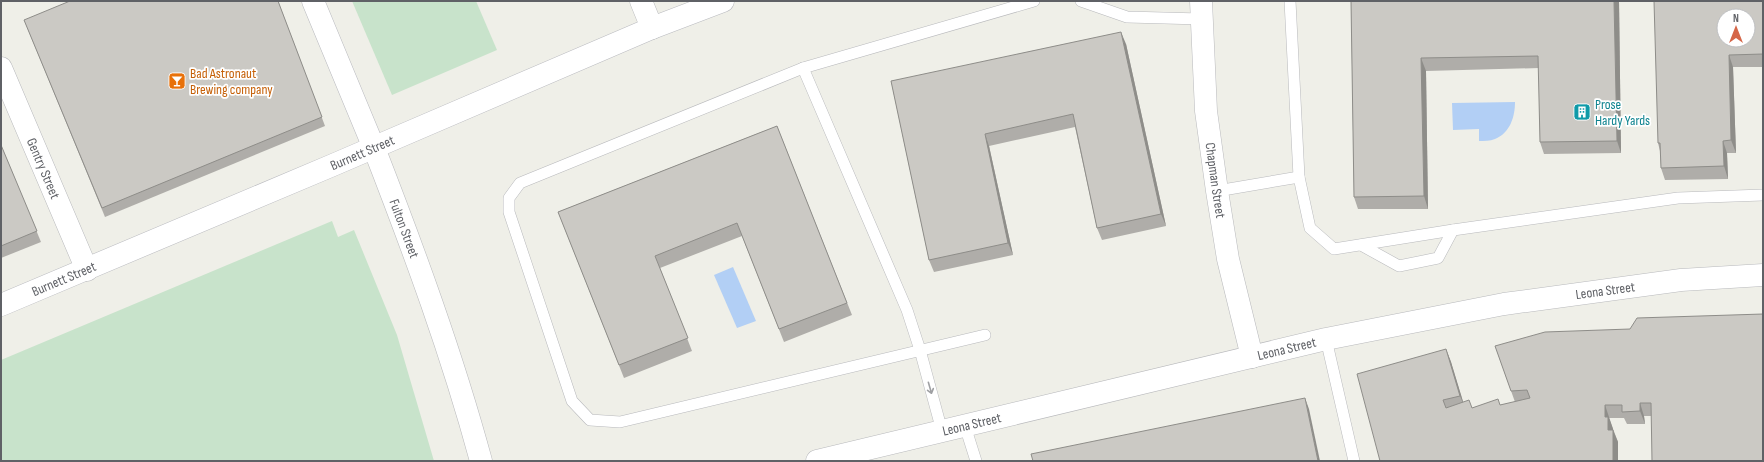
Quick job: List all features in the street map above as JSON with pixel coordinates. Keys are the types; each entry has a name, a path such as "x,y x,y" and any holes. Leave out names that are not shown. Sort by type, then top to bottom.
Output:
{"street":[{"name":"Fulton Street","path":"313,1 374,148 419,265 448,349 481,461"},
{"path":"641,1 652,28"},
{"name":"Burnett Street","path":"1,305 374,148 652,28 698,6 723,1"},
{"name":"Chapman Street","path":"1201,10 1206,111 1217,191 1228,260 1252,357"},
{"name":"Gentry Street","path":"1,68 87,270"},
{"name":"Leona Street","path":"818,461 1326,339 1504,304 1681,280 1763,275"}],"lane":[{"path":"985,335 620,422 590,420 572,401 510,212 509,198 520,183 803,68 1034,1"},
{"path":"1081,1 1127,17 1201,10"},
{"path":"1290,1 1299,177 1310,228 1334,249 1453,230 1678,198 1763,195"},
{"path":"803,68 907,310 920,350 942,431"},
{"path":"1217,191 1299,177"},
{"path":"1361,244 1399,266 1438,258 1453,230"},
{"path":"1326,339 1354,461"},
{"path":"965,426 976,461"}],"green space":[{"path":"352,1 476,1 497,50 392,95"},
{"path":"332,221 338,237 354,230 397,335 434,461 1,461 1,360"}],"water":[{"path":"1515,102 1511,124 1504,133 1495,139 1489,141 1479,141 1479,129 1453,130 1452,103"},
{"path":"733,267 756,321 737,328 714,275"}],"building":[{"path":"70,1 278,1 322,117 102,208 24,20"},
{"name":"Prose Hardy Yards","path":"1351,1 1614,1 1617,141 1540,142 1538,56 1421,58 1424,196 1354,197"},
{"path":"1654,1 1763,1 1763,54 1729,55 1731,140 1723,141 1724,166 1661,168 1660,143 1658,143"},
{"path":"1121,32 1161,214 1097,228 1073,114 985,134 1008,243 929,260 891,81"},
{"path":"777,126 847,303 779,329 737,223 655,256 688,338 619,365 558,212"},
{"path":"1,145 37,231 1,246"},
{"path":"1763,314 1763,461 1652,461 1651,403 1640,403 1640,411 1622,412 1622,405 1605,405 1605,417 1608,417 1608,430 1613,430 1613,461 1380,461 1357,374 1446,349 1460,396 1443,400 1446,408 1469,400 1472,408 1498,399 1500,405 1530,398 1527,390 1511,391 1495,346 1545,332 1630,329 1637,318"},
{"path":"1305,398 1318,461 1033,461 1031,454"}],"place":[{"name":"Bad Astronaut Brewing company","path":"177,81"},
{"name":"Prose Hardy Yards","path":"1582,112"}]}
